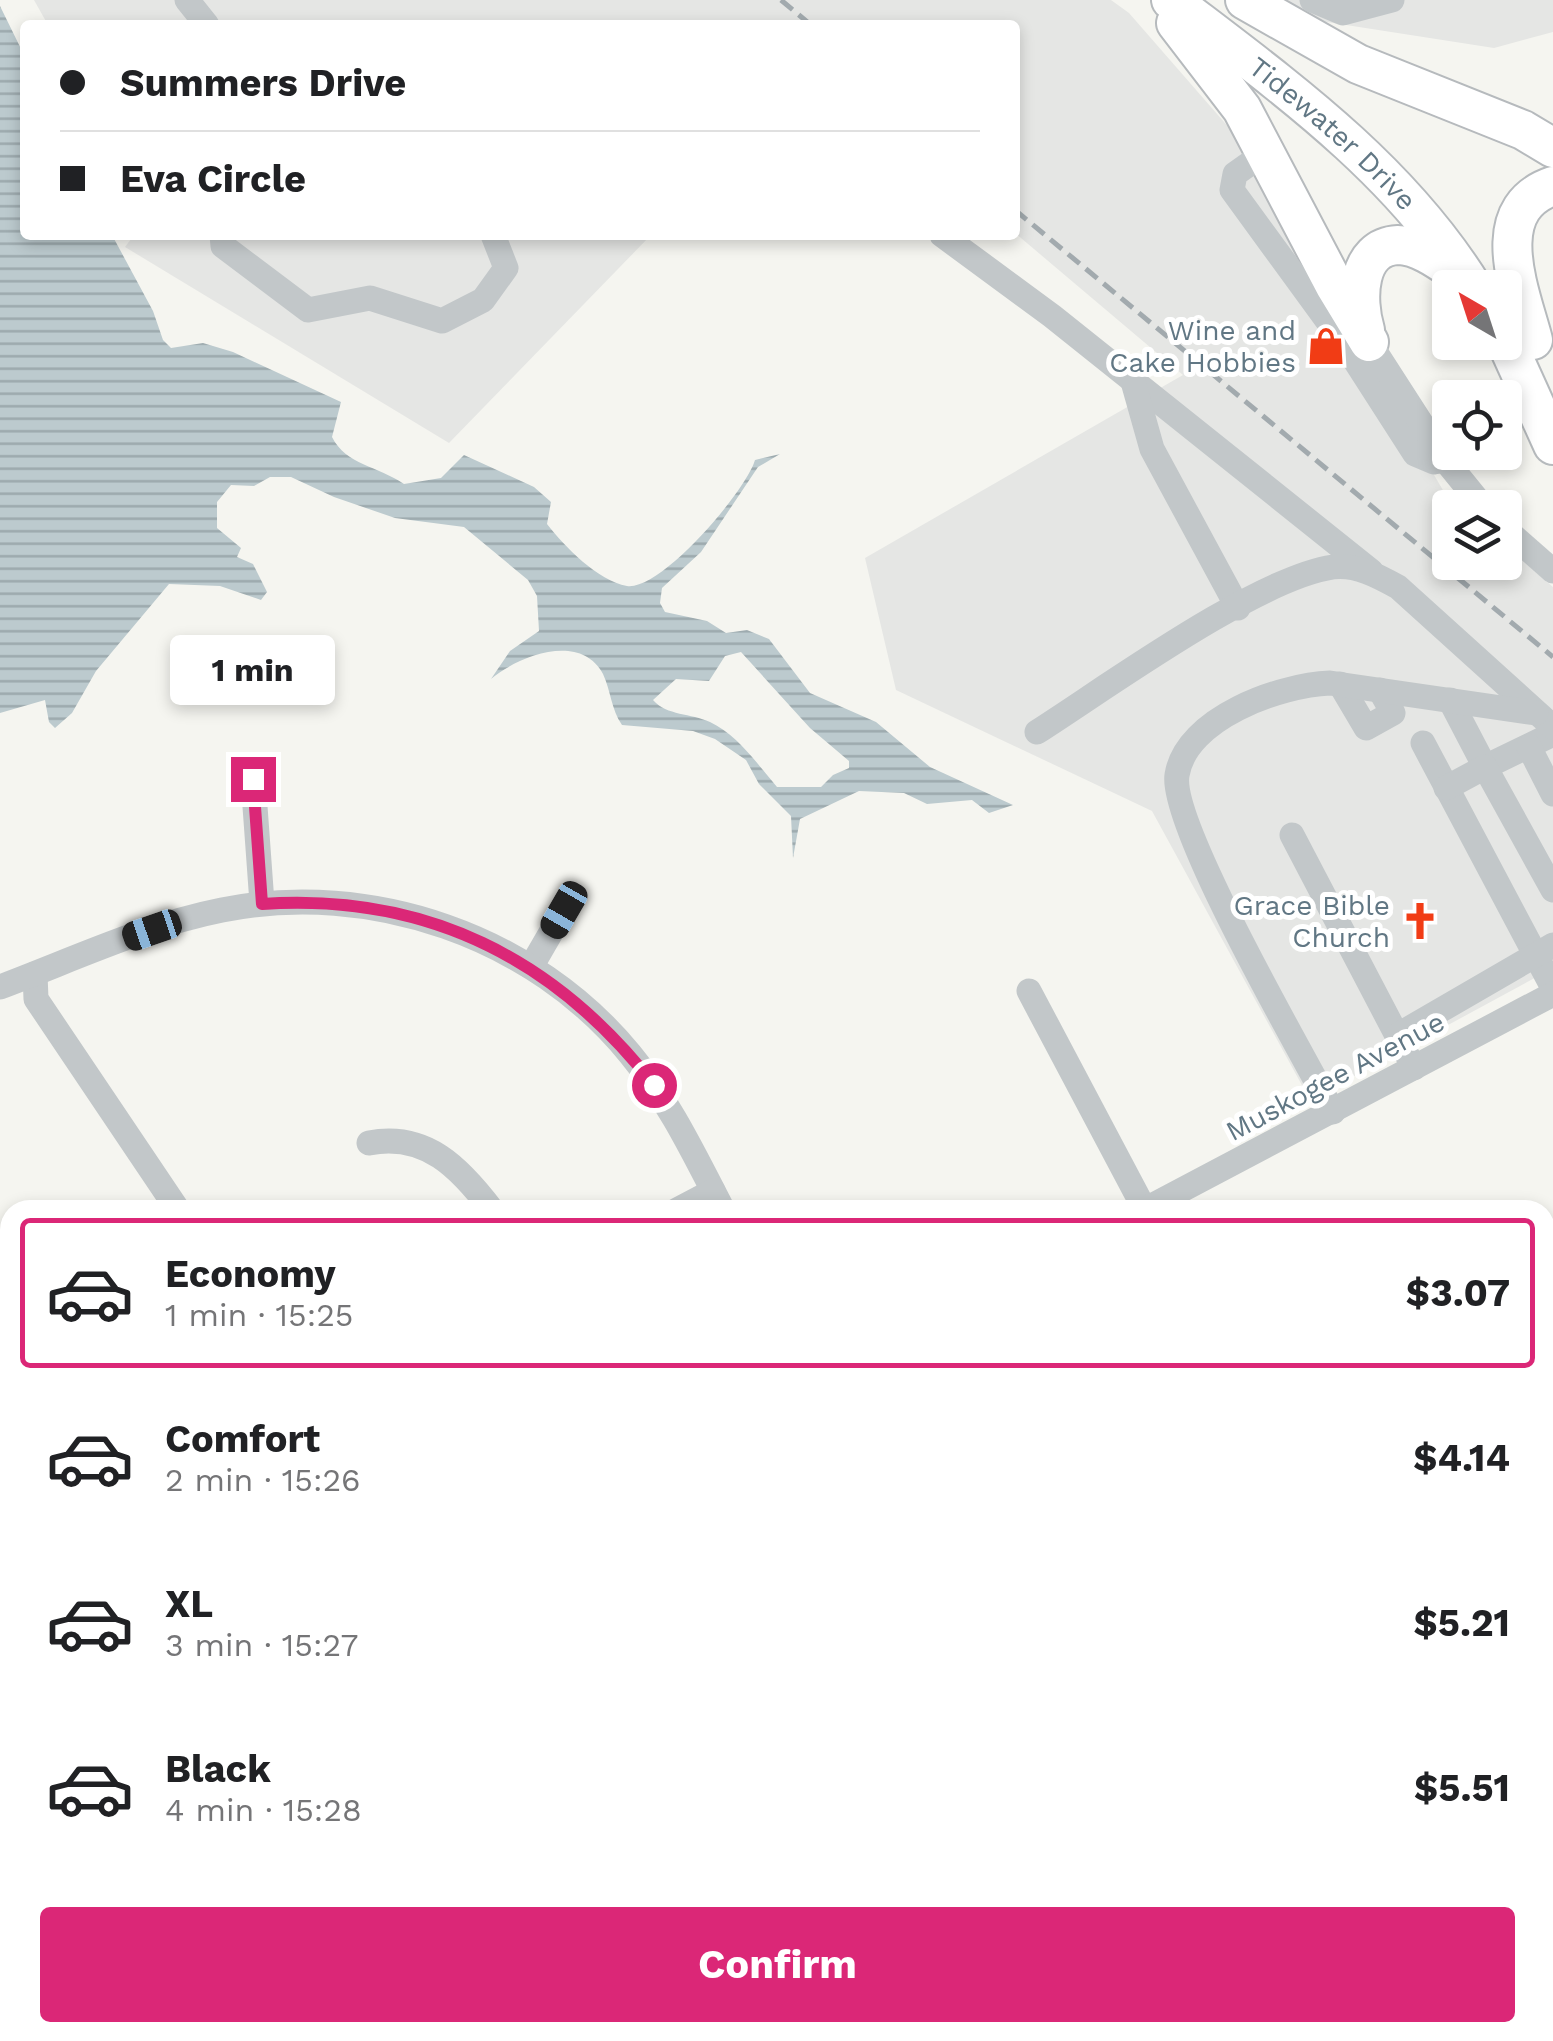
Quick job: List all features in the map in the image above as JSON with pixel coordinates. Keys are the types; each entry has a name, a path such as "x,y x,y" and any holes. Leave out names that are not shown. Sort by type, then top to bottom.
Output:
{"highway":[{"path":"1161,0 1224,80 1368,342"},
{"name":"Tidewater Drive","path":"1171,0 1299,97 1364,156 1471,270"},
{"name":"Tidewater Drive","path":"1214,0 1394,150 1432,192 1478,270"},
{"path":"1245,0 1358,64 1523,130 1553,148"},
{"path":"1512,270 1512,244 1522,207 1531,196 1553,186"},
{"path":"1368,342 1362,320 1362,276 1374,255 1385,248 1410,247 1455,270"},
{"name":"Tidewater Drive","path":"1522,344 1553,383"},
{"name":"Tidewater Drive","path":"1522,349 1553,445"}],"street":[{"path":"187,0 203,20"},
{"path":"1312,0 1342,13 1392,0"},
{"path":"1266,152 1235,174 1232,190 1345,345 1415,454 1432,461"},
{"path":"222,240 223,246 308,310 370,298 442,321 482,300 506,268 495,240"},
{"path":"949,240 1132,378 1376,574 1398,587 1547,724"},
{"path":"1368,342 1432,440"},
{"path":"1132,378 1152,449 1238,608"},
{"path":"1453,470 1469,490"},
{"path":"1522,544 1553,571"},
{"path":"1037,732 1238,608 1302,576 1333,567 1376,574"},
{"path":"1333,1112 1211,879 1176,792 1182,758 1204,730 1278,690 1340,684 1450,700 1547,724"},
{"path":"1340,684 1366,728 1393,713 1380,690"},
{"path":"1450,700 1553,890"},
{"path":"1446,788 1529,748 1547,724"},
{"path":"1423,742 1446,788 1544,952 1553,991"},
{"path":"1529,748 1553,794"},
{"path":"253,779 262,904"},
{"path":"1292,835 1414,1068"},
{"path":"0,987 179,921 262,904 347,904 390,911 448,928 531,967 578,1002 628,1052 672,1114 718,1200"},
{"path":"531,967 564,910"},
{"path":"1398,1035 1544,952"},
{"path":"34,974 36,999 171,1200"},
{"path":"1029,991 1140,1200"},
{"name":"Muskogee Avenue","path":"1164,1200 1553,991"},
{"path":"369,1143 396,1140 433,1150 484,1200"}],"shaded area":[{"path":"34,0 1111,0 1129,13 1231,130 1443,490 1432,490 1432,580 1522,580 1522,561 1553,587 1553,968 1310,1100 1152,811 896,690 865,558 1183,375 1020,237 1020,20 45,20"},
{"path":"1283,0 1553,0 1553,32 1494,48 1314,20"},
{"path":"0,6 20,47 20,240 115,240 153,311 163,340 171,348 203,343 233,352 341,402 332,437 338,446 354,459 404,484 441,478 464,455 534,487 551,502 547,524 554,533 582,561 616,583 642,583 660,573 720,515 755,460 780,454 758,467 701,552 662,588 660,603 665,612 707,621 726,633 747,630 769,639 810,693 876,722 930,767 1013,805 989,813 972,800 927,804 904,793 859,791 800,819 793,858 791,816 759,784 746,760 715,739 693,731 622,725 603,674 593,661 564,651 548,652 516,663 491,679 510,651 539,631 537,596 528,580 464,527 395,518 291,477 270,477 254,486 231,485 217,502 217,528 241,548 237,557 253,564 267,592 261,600 220,586 169,584 96,671 72,713 55,728 49,722 45,700 0,713","holes":["741,652 810,728 849,761 849,768 833,775 821,787 777,787 730,735 703,719 672,712 653,700 676,679 709,681 725,656"]},
{"path":"130,240 646,240 449,443 125,247"}],"railway":[{"path":"781,0 805,20"},
{"path":"1020,214 1553,657"}],"place":[{"name":"Wine and Cake Hobbies","path":"1326,346"},
{"name":"Grace Bible Church","path":"1420,921"}],"route":[{"path":"253,779 262,904 296,901 390,911 494,947 567,992 599,1020 654,1085"}]}
